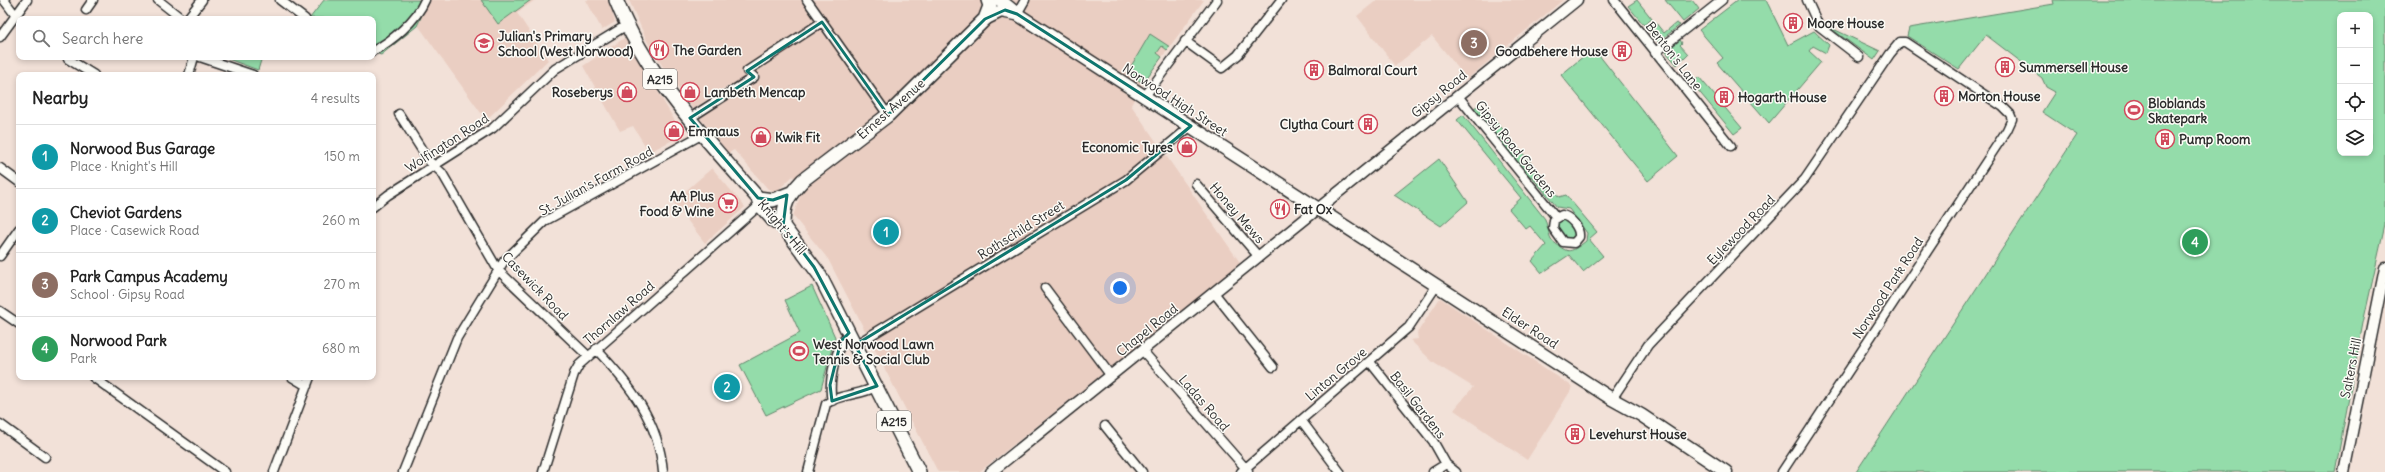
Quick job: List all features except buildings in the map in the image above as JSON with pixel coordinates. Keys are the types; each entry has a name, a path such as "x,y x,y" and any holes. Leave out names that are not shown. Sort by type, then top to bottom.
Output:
{"main road":[{"name":"Knight's Hill","path":"616,0 627,25 650,67 773,220 783,226 814,267 877,386 919,472"},
{"path":"985,20 990,6 988,0"},
{"name":"Norwood High Street","path":"1000,0 1017,14 1319,209"},
{"name":"Norwood High Street","path":"985,20 1001,11 1017,14"},
{"name":"Ernest Avenue","path":"783,226 783,210 791,193 803,180 888,115 985,20"},
{"name":"Ernest Avenue","path":"759,201 773,200 791,193"},
{"name":"Elder Road","path":"1319,209 1612,399 1641,415 1726,472"}],"street":[{"path":"4,0 16,16"},
{"path":"0,37 3,28 16,16 27,0"},
{"path":"86,10 93,0"},
{"path":"158,0 178,16"},
{"path":"189,16 202,0"},
{"path":"280,0 301,16"},
{"path":"376,49 384,45 400,31 424,0"},
{"path":"807,0 888,115"},
{"path":"1017,14 1025,0"},
{"path":"1145,96 1217,0"},
{"path":"1185,41 1222,68 1238,55 1281,0"},
{"name":"Gipsy Road","path":"1319,209 1577,0"},
{"name":"Benton's Lane","path":"1614,0 1731,146"},
{"path":"1656,52 1722,0"},
{"path":"1807,0 1820,26 1859,57"},
{"path":"690,118 754,77 747,71 822,22"},
{"name":"Wolfington Road","path":"376,204 382,199 495,127 547,76 564,62 627,25"},
{"name":"Eylewood Road","path":"1612,399 1648,345 1805,179 1878,71 1898,44 1902,41 1909,44 2003,107 2012,116"},
{"path":"70,60 89,72"},
{"path":"190,72 193,60"},
{"path":"209,60 244,72"},
{"name":"Gipsy Road Gardens","path":"1458,96 1556,217"},
{"name":"Casewick Road","path":"399,114 434,167 442,172 498,270 588,356"},
{"name":"Norwood Park Road","path":"1782,472 2007,130 2012,116"},
{"name":"Rothschild Street","path":"853,340 1126,180 1191,126"},
{"name":"St. Julian's Farm Road","path":"403,472 457,338 498,270 523,241 545,221 703,134"},
{"path":"0,168 16,180"},
{"name":"Honey Mews","path":"1196,184 1259,257"},
{"name":"Thornlaw Road","path":"543,472 574,374 588,356 759,201"},
{"name":"Chapel Road","path":"992,472 1319,209"},
{"path":"0,256 16,233"},
{"name":"Salters Hill","path":"2344,472 2385,268"},
{"name":"Linton Grove","path":"1245,471 1301,420 1409,327 1437,285"},
{"path":"1045,288 1111,376"},
{"path":"1215,294 1272,367"},
{"path":"0,311 16,322"},
{"path":"832,400 830,385 841,341 853,340"},
{"path":"596,349 627,383 641,403 658,444 663,472"},
{"name":"Ladas Road","path":"1142,350 1245,471"},
{"name":"Basil Gardens","path":"1370,362 1433,441 1446,464 1456,472"},
{"path":"97,380 225,472"},
{"path":"297,380 307,386"},
{"path":"274,472 309,380"},
{"path":"808,472 824,408 832,400 866,393 877,386"},
{"path":"1301,420 1340,472"},
{"path":"0,425 44,459"},
{"path":"1105,426 1142,472"},
{"path":"1433,472 1446,464"}],"highlighted area":[{"path":"1005,10 1017,14 1191,126 1126,180 855,345 877,386 832,401 830,385 841,341 849,333 814,267 783,226 787,195 773,200 758,198 690,118 754,77 747,71 822,22 888,115 985,19"}],"shaded area":[{"name":"Julian's Primary School (West Norwood)","path":"429,0 535,0 517,13 548,60 486,120 418,25"},
{"path":"586,0 608,0 615,22 602,30"},
{"path":"629,0 1204,0 1143,83 1131,105 1241,264 979,472 938,472 828,259 793,216 803,188 793,176 776,192 768,189 734,150 729,153 698,116 732,92 727,86 693,109 663,67 647,41"},
{"path":"1377,0 1563,0 1467,79 1432,36 1395,66 1357,16"},
{"path":"626,37 683,135 649,152 633,126 620,131 583,66"},
{"path":"712,168 745,207 705,243 673,202"},
{"path":"1440,298 1573,387 1527,460 1454,410 1473,387 1434,363 1410,340 1418,339 1417,333"}],"green space":[{"path":"324,0 429,0 417,26 381,55 376,53 376,16 312,16"},
{"path":"481,0 531,0 498,24"},
{"path":"1637,0 1652,19 1644,25 1628,6"},
{"path":"1665,0 1692,0 1699,9 1683,22"},
{"path":"1738,0 1766,0 1788,45 1814,31 1829,45 1826,53 1813,46 1809,51 1821,62 1769,123 1717,63 1723,58 1699,30"},
{"path":"2053,0 2385,0 2385,225 2363,323 2335,472 1856,472 2077,135 2042,112 2055,92 2046,87 2042,78 1986,35 1959,69 1907,36 1909,28 2054,4"},
{"path":"1655,22 1664,33 1676,23 1680,25 1658,42 1647,29"},
{"path":"1829,27 1880,51 1874,60"},
{"path":"1150,34 1170,47 1167,50 1162,46 1157,53 1162,57 1143,83 1127,73"},
{"path":"1680,40 1682,43 1680,45 1688,54 1677,65 1666,52"},
{"path":"1591,50 1595,50 1678,156 1648,181 1561,75"},
{"path":"231,60 261,60 258,70"},
{"path":"1699,77 1742,128 1734,134 1692,83"},
{"path":"1481,103 1559,197 1566,195 1597,232 1589,239 1603,256 1583,272 1569,255 1542,273 1532,261 1546,245 1530,226 1526,229 1509,209 1521,198 1457,120 1463,115 1545,219 1551,240 1561,248 1568,251 1575,249 1586,241 1587,233 1569,209 1557,207 1532,177 1527,175 1473,109"},
{"path":"1439,159 1468,202 1441,226 1394,195"},
{"path":"1564,218 1575,230 1575,239 1566,240 1557,229 1555,223"},
{"name":"West Norwood Lawn Tennis & Social Club","path":"812,286 835,337 821,389 766,415 740,365 800,333 785,300"}],"place":[{"name":"Moore House","path":"1793,23"},
{"name":"Julian's Primary School (West Norwood)","path":"484,43"},
{"name":"Park Campus Academy","path":"1474,43"},
{"name":"The Garden","path":"659,50"},
{"name":"Goodbehere House","path":"1622,51"},
{"name":"Summersell House","path":"2005,67"},
{"name":"Balmoral Court","path":"1314,70"},
{"name":"Roseberys","path":"627,92"},
{"name":"Lambeth Mencap","path":"690,92"},
{"name":"Morton House","path":"1944,96"},
{"name":"Hogarth House","path":"1724,97"},
{"name":"Bloblands Skatepark","path":"2134,110"},
{"name":"Clytha Court","path":"1368,124"},
{"name":"Emmaus","path":"674,131"},
{"name":"Kwik Fit","path":"761,137"},
{"name":"Pump Room","path":"2165,139"},
{"name":"Economic Tyres","path":"1187,147"},
{"name":"AA Plus Food & Wine","path":"728,203"},
{"name":"Fat Ox","path":"1280,209"},
{"name":"Norwood Bus Garage","path":"886,232"},
{"name":"Norwood Park","path":"2195,242"},
{"name":"West Norwood Lawn Tennis & Social Club","path":"799,351"},
{"name":"Cheviot Gardens","path":"727,387"},
{"name":"Levehurst House","path":"1575,434"}]}
